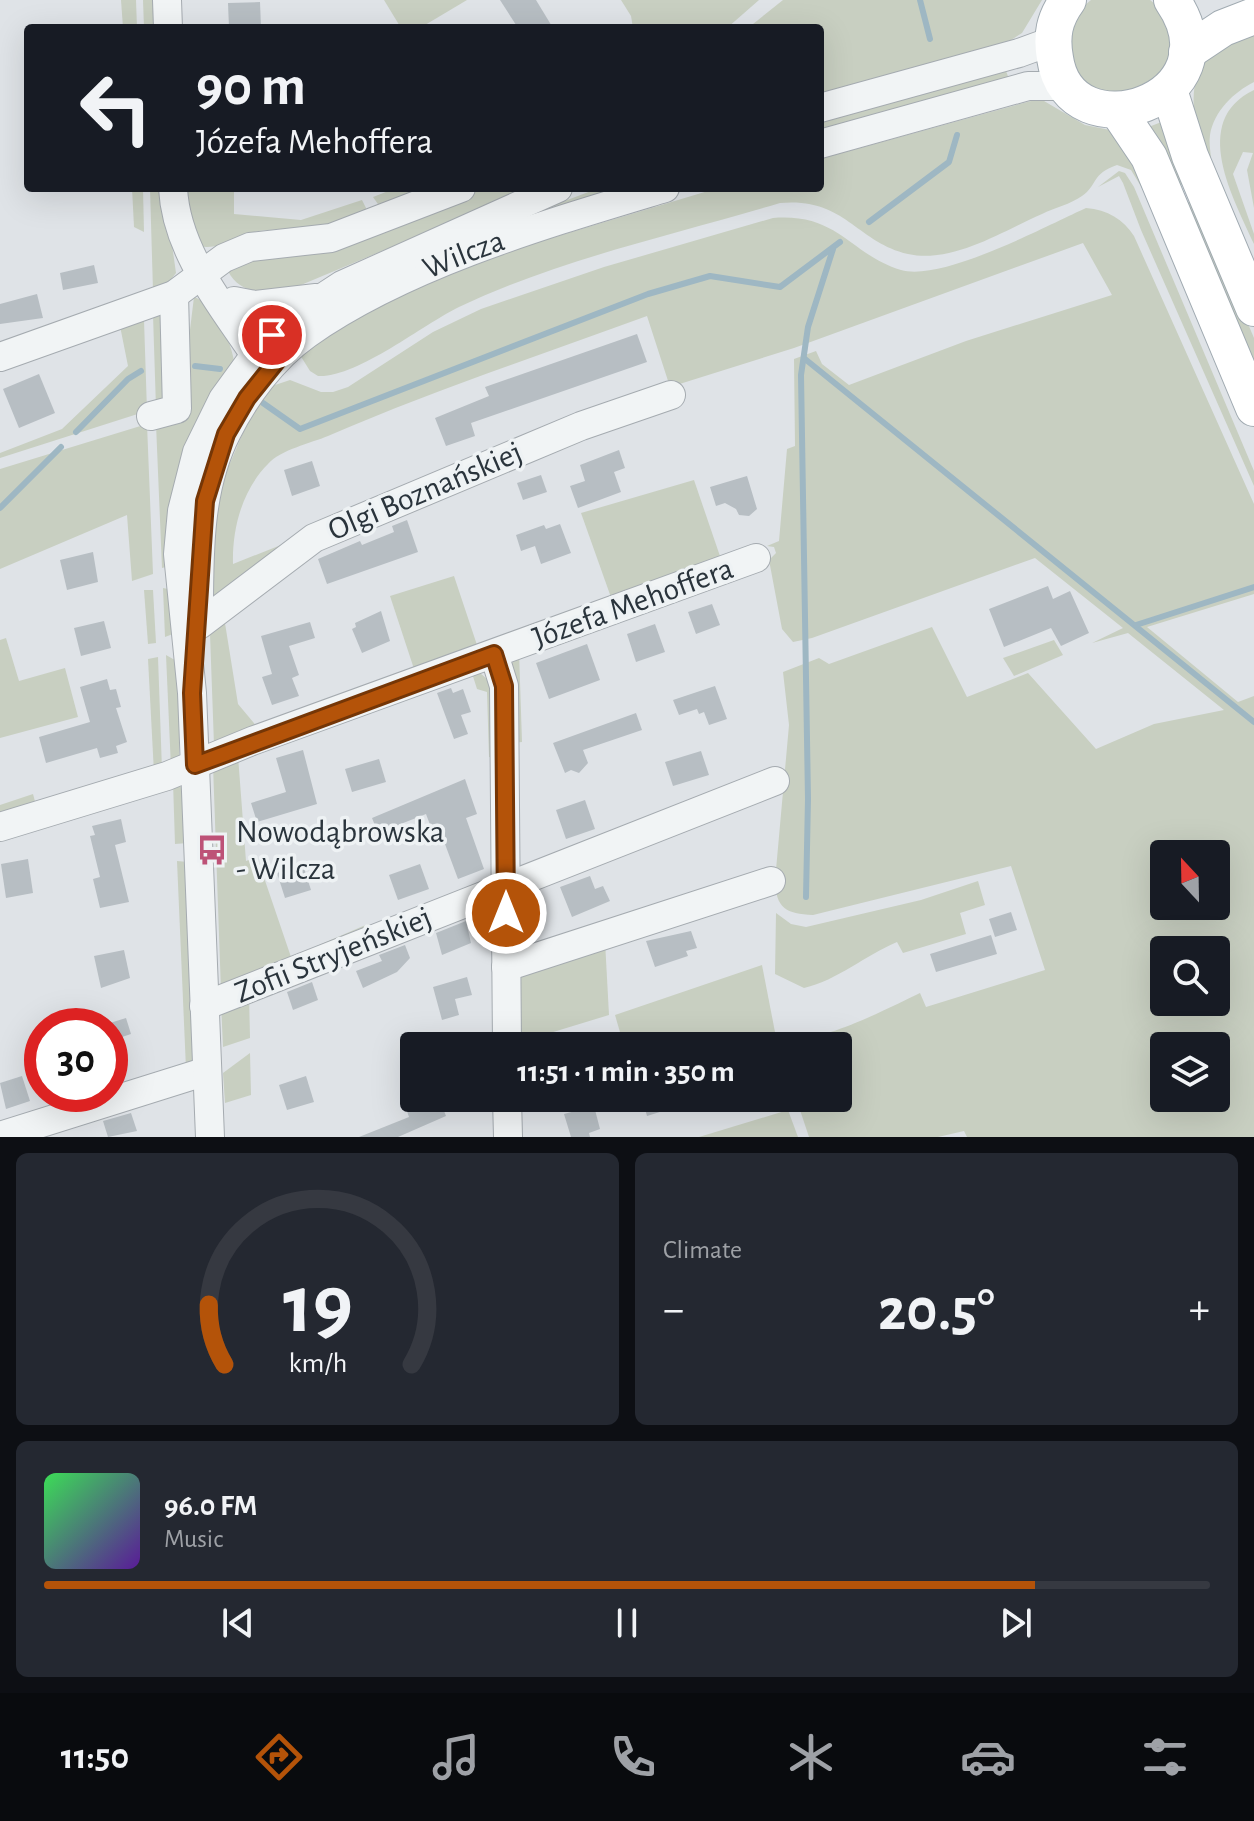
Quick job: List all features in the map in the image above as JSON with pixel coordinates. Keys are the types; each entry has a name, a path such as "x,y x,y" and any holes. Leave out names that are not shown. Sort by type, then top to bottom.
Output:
{"main road":[{"path":"1068,0 1058,14 1052,41 1056,65 1067,86 1090,103 1118,111 1145,105 1169,90 1181,72 1187,52 1185,25 1173,0"},
{"path":"1187,52 1223,28 1254,16"},
{"path":"1169,90 1186,146 1254,308"},
{"path":"1118,111 1149,157 1254,408"}],"street":[{"path":"167,0 168,24"},
{"path":"824,107 1052,41"},
{"path":"824,143 1028,86 1067,86"},
{"path":"174,192 182,235 202,274 269,349"},
{"path":"0,357 174,295 202,274 250,247 331,238 451,192"},
{"name":"Wilcza","path":"269,349 320,297 549,192"},
{"name":"Wilcza","path":"269,349 306,335 398,284 506,239 653,192"},
{"path":"202,274 234,301 269,349"},
{"path":"151,416 177,409 174,295"},
{"path":"234,301 282,303 320,297"},
{"path":"192,693 205,501 226,434 247,398 269,349"},
{"path":"210,1137 192,693 180,595 182,511 197,452 223,399 269,349"},
{"name":"Olgi Boznańskiej","path":"199,625 314,538 581,426 671,395"},
{"name":"Józefa Mehoffera","path":"0,827 88,802 195,765 756,558"},
{"path":"494,654 504,686 507,1032"},
{"name":"Zofii Stryjeńskiej","path":"204,1006 775,781"},
{"path":"506,967 771,881"},
{"path":"0,1136 207,1071"},
{"path":"507,1112 508,1137"}],"shaded area":[{"path":"121,0 136,0 137,24 123,24"},
{"path":"143,0 158,0 159,24 144,24"},
{"path":"384,0 467,0 427,24 399,24"},
{"path":"621,0 759,0 732,24 632,24"},
{"path":"783,0 1042,0 1022,33 1008,42 824,95 824,24 753,24"},
{"path":"1091,0 1150,0 1160,8 1174,39 1165,72 1121,96 1086,83 1072,63 1069,40 1076,18"},
{"path":"1254,30 1254,82 1232,97 1220,110 1212,126 1209,173 1194,106 1198,73 1206,59 1220,46"},
{"path":"1006,71 1009,79 824,131 824,122"},
{"path":"1254,90 1254,208 1247,170 1253,153 1243,152 1233,174 1254,234 1254,244 1228,184 1220,140 1224,121 1235,104"},
{"path":"1031,101 1044,101 1085,125 1115,131 1126,140 1145,193 1131,170 1117,165 1103,172 1087,192 1073,201 977,244 925,256 890,248 835,213 820,207 780,203 577,261 497,290 444,315 351,369 318,376 310,371 300,355 364,310 505,252 705,192 824,192 824,158"},
{"path":"1164,121 1189,182 1174,188 1146,128"},
{"path":"1119,171 1125,173 1134,187 1254,471 1254,486 1123,183 1119,176 1098,187"},
{"path":"132,192 143,192 144,232 134,227"},
{"path":"150,192 165,192 176,273 169,282 153,291"},
{"path":"184,192 234,192 234,214 301,220 362,200 366,208 365,214 340,225 259,231 222,245 198,246"},
{"path":"386,192 420,192 380,207 373,197"},
{"path":"461,192 522,192 282,293 258,291 238,284 228,271 230,264"},
{"path":"588,192 615,192 441,248"},
{"path":"1195,199 1254,338 1254,376 1181,205"},
{"path":"1086,208 1108,213 1125,225 1134,236 1254,504 1254,594 1147,627 1238,702 1254,696 1254,1137 967,1137 964,1131 938,1137 809,1137 801,1112 852,1112 852,1032 831,1032 920,993 926,1007 1045,970 1011,866 813,915 784,908 778,898 775,881 789,725 783,672 819,658 829,664 932,627 967,697 1028,673 1096,749 1154,724 1224,710 1128,633 1092,643 1123,628 1035,558 812,638 793,642 782,629 769,560 776,553 774,547 767,546 779,541 787,449 795,446 794,359 816,351 822,364 849,385 966,341 1112,295 1083,243 794,348 670,387 647,316 296,447 273,459 251,486 240,511 234,537 233,564 296,539 213,603 212,533 222,482 254,407 272,386 290,380 321,392 348,387 433,332 481,309 604,267 773,218 814,222 829,228 883,263 901,270 919,272 967,260"},
{"path":"194,297 215,315 234,361 169,566 162,568 156,424 187,354"},
{"path":"166,313 170,405 156,408 153,315"},
{"path":"144,320 147,411 0,458 0,453 62,429 128,366 119,321"},
{"path":"147,424 153,574 132,581 127,515 0,569 0,469"},
{"path":"694,480 722,562 613,603 581,513"},
{"path":"454,576 479,651 416,675 390,596"},
{"path":"163,588 168,589 178,632 165,637"},
{"path":"144,590 153,590 156,643 148,644"},
{"path":"224,617 238,704 259,729 214,745 210,634"},
{"path":"6,638 19,681 65,668 78,717 0,738 0,640"},
{"path":"1054,640 1063,655 1014,676 1003,658"},
{"path":"519,651 522,742 512,743 511,665"},
{"path":"166,655 180,663 179,766 171,768"},
{"path":"158,657 162,770 154,773 148,659"},
{"path":"471,670 482,675 494,693 497,757 489,757 487,692 477,689"},
{"path":"238,756 246,861 257,857 291,957 368,924 372,934 221,991 213,765"},
{"path":"173,782 185,790 188,843 175,844"},
{"path":"33,794 37,809 0,819 0,805"},
{"path":"177,861 188,862 197,1064 186,1069"},
{"path":"527,881 526,956 514,956 518,887"},
{"path":"978,881 985,905 960,913 966,934 903,953 897,942 828,979 804,988 775,974 776,913 791,924 806,927 921,900"},
{"path":"605,941 609,1015 553,1032 514,1032 514,971"},
{"path":"762,965 775,1032 620,1032 615,1015"},
{"path":"249,994 250,1038 223,1047 221,1003"},
{"path":"250,1053 251,1095 225,1103 223,1073"},
{"path":"789,1112 798,1137 699,1137"}],"building":[{"path":"500,0 536,0 551,24 515,24"},
{"path":"260,2 261,24 229,24 228,3"},
{"path":"94,265 98,283 63,290 60,273"},
{"path":"37,294 43,318 0,324 0,304"},
{"path":"637,334 647,362 471,423 475,436 446,446 435,418 489,396 485,387"},
{"path":"39,374 55,413 19,428 3,389"},
{"path":"619,450 625,468 614,472 621,492 578,508 570,486 585,481 580,465"},
{"path":"312,461 320,486 292,496 284,470"},
{"path":"541,475 547,492 523,500 517,483"},
{"path":"747,476 757,509 749,516 739,515 736,509 725,503 716,506 710,487"},
{"path":"407,520 418,552 327,584 318,559 360,541 362,545 394,532 392,526"},
{"path":"560,524 571,553 541,564 535,546 521,551 516,535 544,525 546,529"},
{"path":"93,552 98,582 67,590 60,560"},
{"path":"1048,586 1053,599 1070,591 1089,633 1061,646 1051,628 1004,647 989,609"},
{"path":"712,604 720,625 696,634 688,612"},
{"path":"381,611 390,641 362,653 352,629 356,627 355,623"},
{"path":"104,621 111,648 81,656 74,628"},
{"path":"310,622 315,638 289,646 299,675 292,678 299,696 272,705 262,677 272,674 261,636"},
{"path":"655,624 665,652 636,662 627,634"},
{"path":"587,644 600,680 549,699 536,663"},
{"path":"107,679 110,690 116,689 121,707 116,708 127,742 116,746 118,753 100,758 97,748 46,763 39,737 90,722 80,687"},
{"path":"715,686 727,719 709,725 704,712 699,714 697,709 679,715 673,700"},
{"path":"451,688 453,693 463,689 471,712 461,715 468,734 454,739 437,693"},
{"path":"636,713 642,730 583,750 588,763 579,773 571,770 565,773 553,743"},
{"path":"303,750 317,804 257,822 251,803 286,792 276,758"},
{"path":"701,751 709,775 673,786 665,762"},
{"path":"379,759 386,782 352,792 345,769"},
{"path":"465,779 477,814 466,818 484,869 458,879 439,828 432,830 426,814 378,833 372,818"},
{"path":"585,800 595,829 566,839 556,810"},
{"path":"121,819 126,842 115,845 129,902 100,908 93,879 100,877 90,836 95,835 92,826"},
{"path":"28,859 33,893 6,898 1,864"},
{"path":"420,864 429,889 398,900 389,875"},
{"path":"303,865 311,890 285,898 277,873"},
{"path":"590,876 595,889 603,886 610,901 572,917 560,887"},
{"path":"1011,912 1017,930 995,937 989,919"},
{"path":"466,921 471,943 442,955 436,933"},
{"path":"691,931 697,948 686,951 688,956 655,967 646,941"},
{"path":"991,935 997,954 936,972 930,954"},
{"path":"405,945 410,958 397,972 363,988 356,971 382,961 379,955"},
{"path":"124,950 130,978 101,988 94,956"},
{"path":"467,977 472,995 455,999 459,1015 442,1020 433,987"},
{"path":"312,982 318,1000 293,1010 287,992"},
{"path":"22,1076 24,1103 6,1109 0,1083"},
{"path":"306,1076 314,1102 287,1110 279,1085"},
{"path":"407,1112 444,1112 446,1116 398,1137 359,1137 409,1117"},
{"path":"596,1112 600,1129 589,1133 590,1137 571,1137 564,1114"},
{"path":"131,1113 137,1131 108,1137 103,1121"}],"waterway":[{"path":"920,0 930,39"},
{"path":"869,222 949,162 957,135"},
{"path":"263,403 300,429 648,294 710,276 780,287 840,242"},
{"path":"806,897 808,799 801,375 808,327 833,249"},
{"path":"805,359 1254,722"},
{"path":"195,366 220,369"},
{"path":"76,432 128,379 141,371"},
{"path":"0,508 61,447"},
{"path":"1136,625 1254,587"}],"place":[{"name":"Nowodąbrowska - Wilcza","path":"212,850"}],"route":[{"path":"272,335 279,358 247,398 226,434 205,501 192,693 195,765 252,741 494,654 504,686 506,913"}]}
